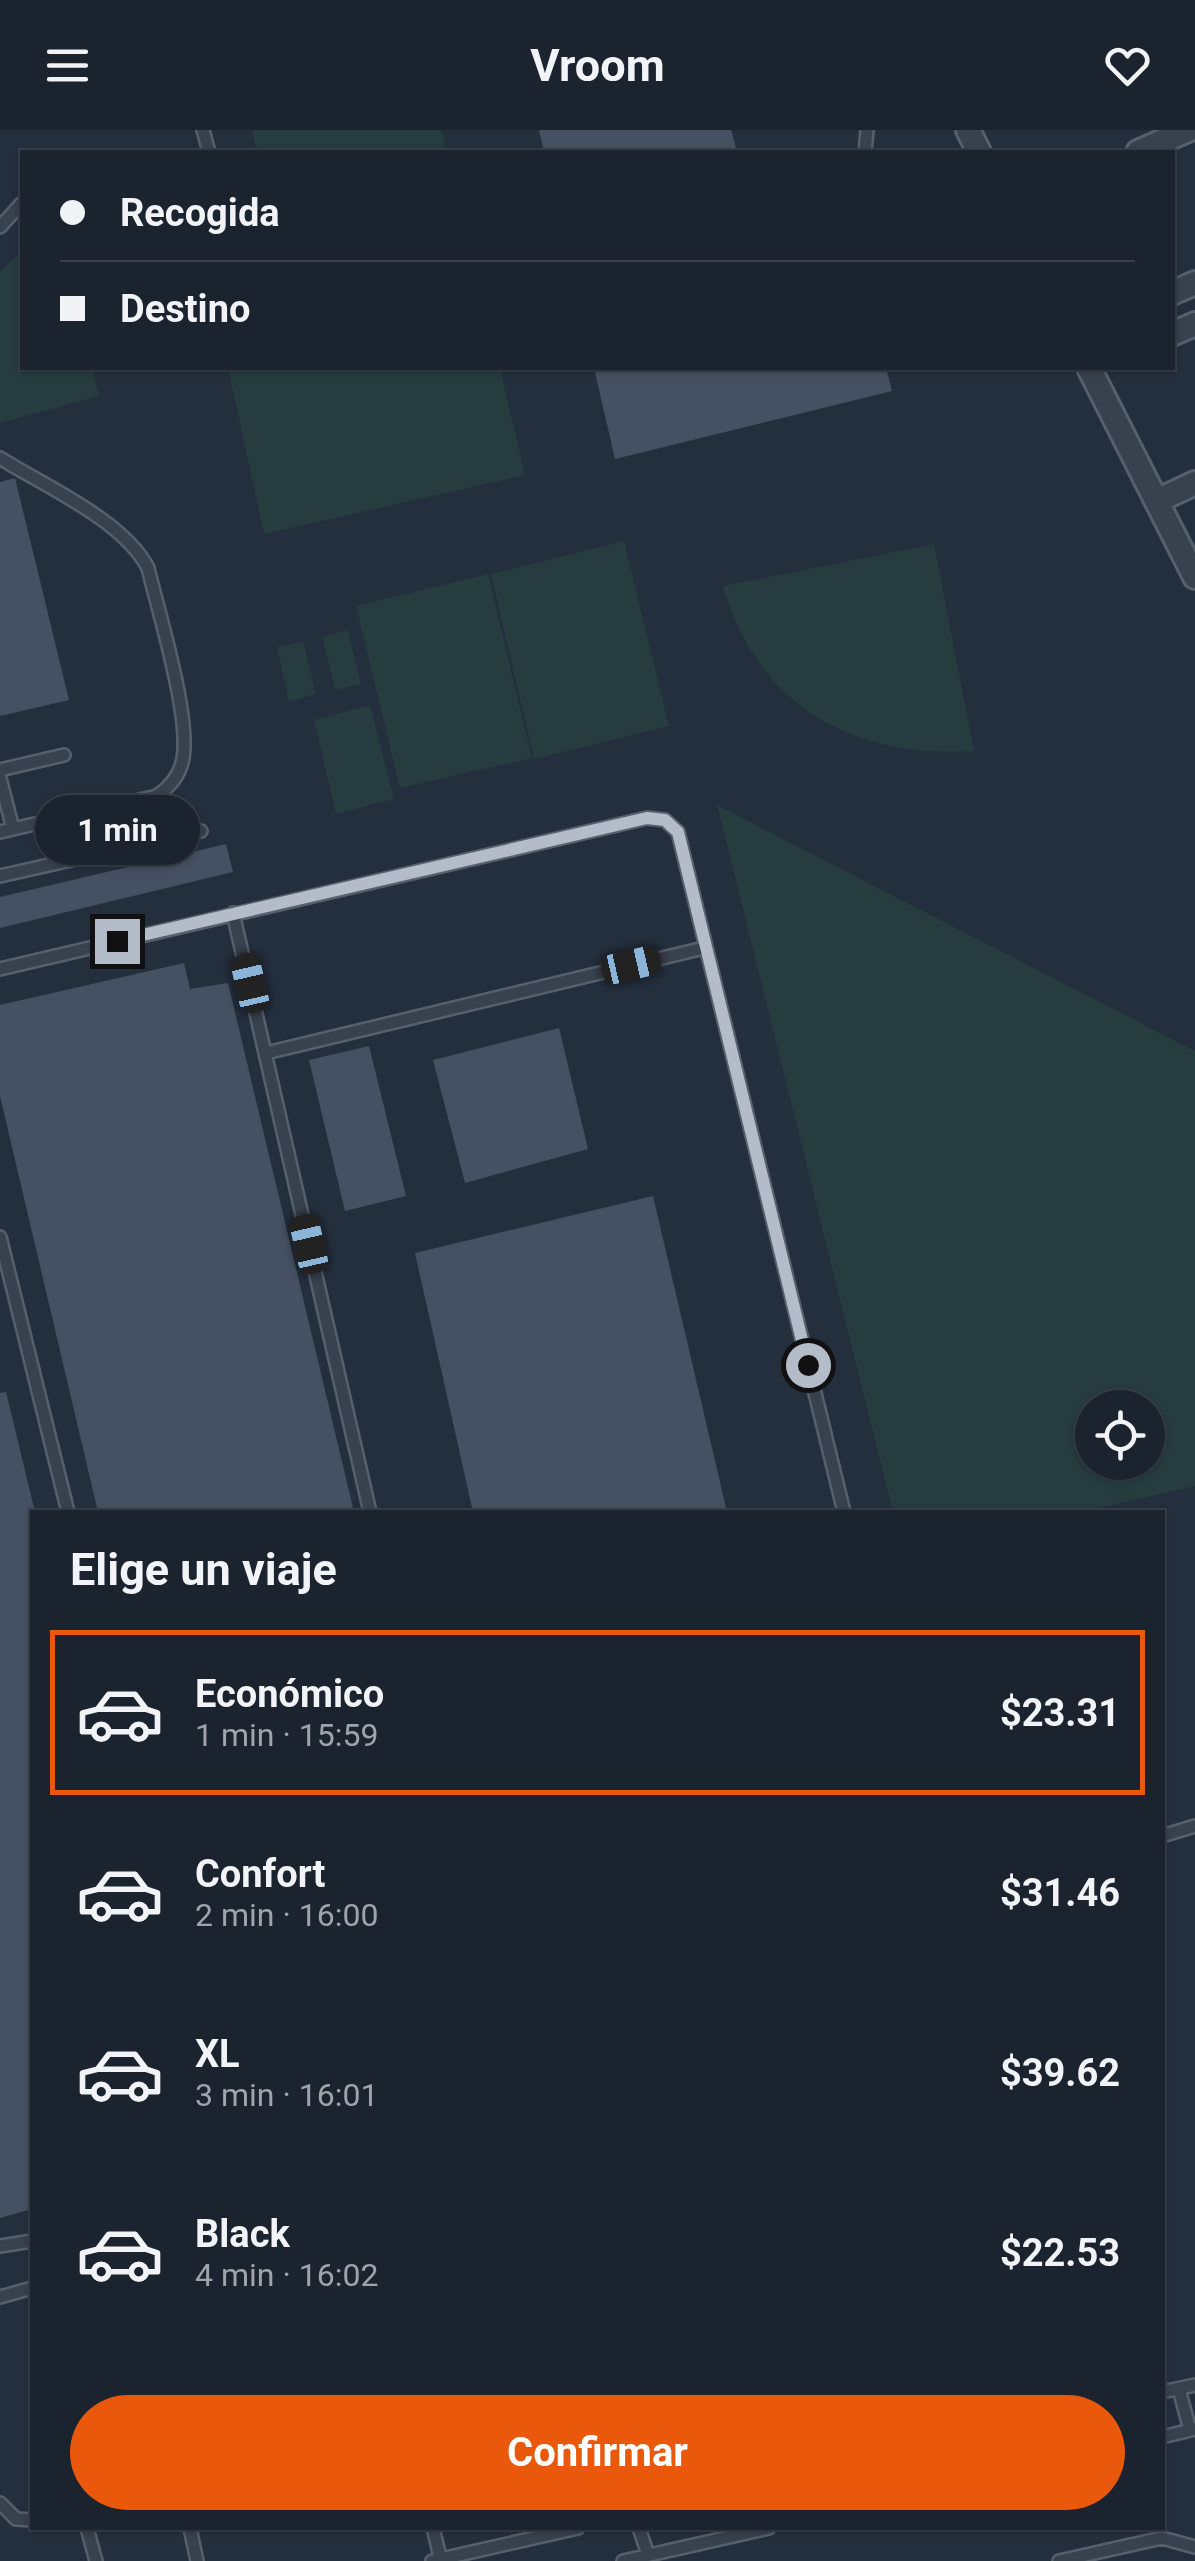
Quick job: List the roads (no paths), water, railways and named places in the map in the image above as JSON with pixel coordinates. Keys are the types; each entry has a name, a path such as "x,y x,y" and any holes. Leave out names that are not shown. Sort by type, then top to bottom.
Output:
{"street":[{"path":"1143,150 1188,130"},
{"path":"1093,370 1195,577"},
{"path":"1157,501 1195,484"}],"lane":[{"path":"0,227 20,206"},
{"path":"0,458 122,534 141,555 148,568 184,739 182,766 157,796 6,831 0,778"},
{"path":"0,770 64,755"},
{"path":"0,969 656,818 678,832 844,1510"},
{"path":"0,876 201,831"},
{"path":"233,913 370,1510"},
{"path":"266,1053 704,948"},
{"path":"0,1236 68,1510"},
{"path":"1165,1835 1195,1826"},
{"path":"0,2246 30,2240"},
{"path":"0,2296 30,2288"},
{"path":"1165,2391 1195,2385"},
{"path":"1165,2436 1193,2430 1178,2388"},
{"path":"0,2503 16,2519 30,2520"},
{"path":"88,2530 96,2561"},
{"path":"190,2530 198,2561"},
{"path":"433,2530 437,2560 569,2530"},
{"path":"640,2530 648,2555"},
{"path":"623,2561 760,2530"},
{"path":"1060,2561 1162,2538 1195,2547"}]}
